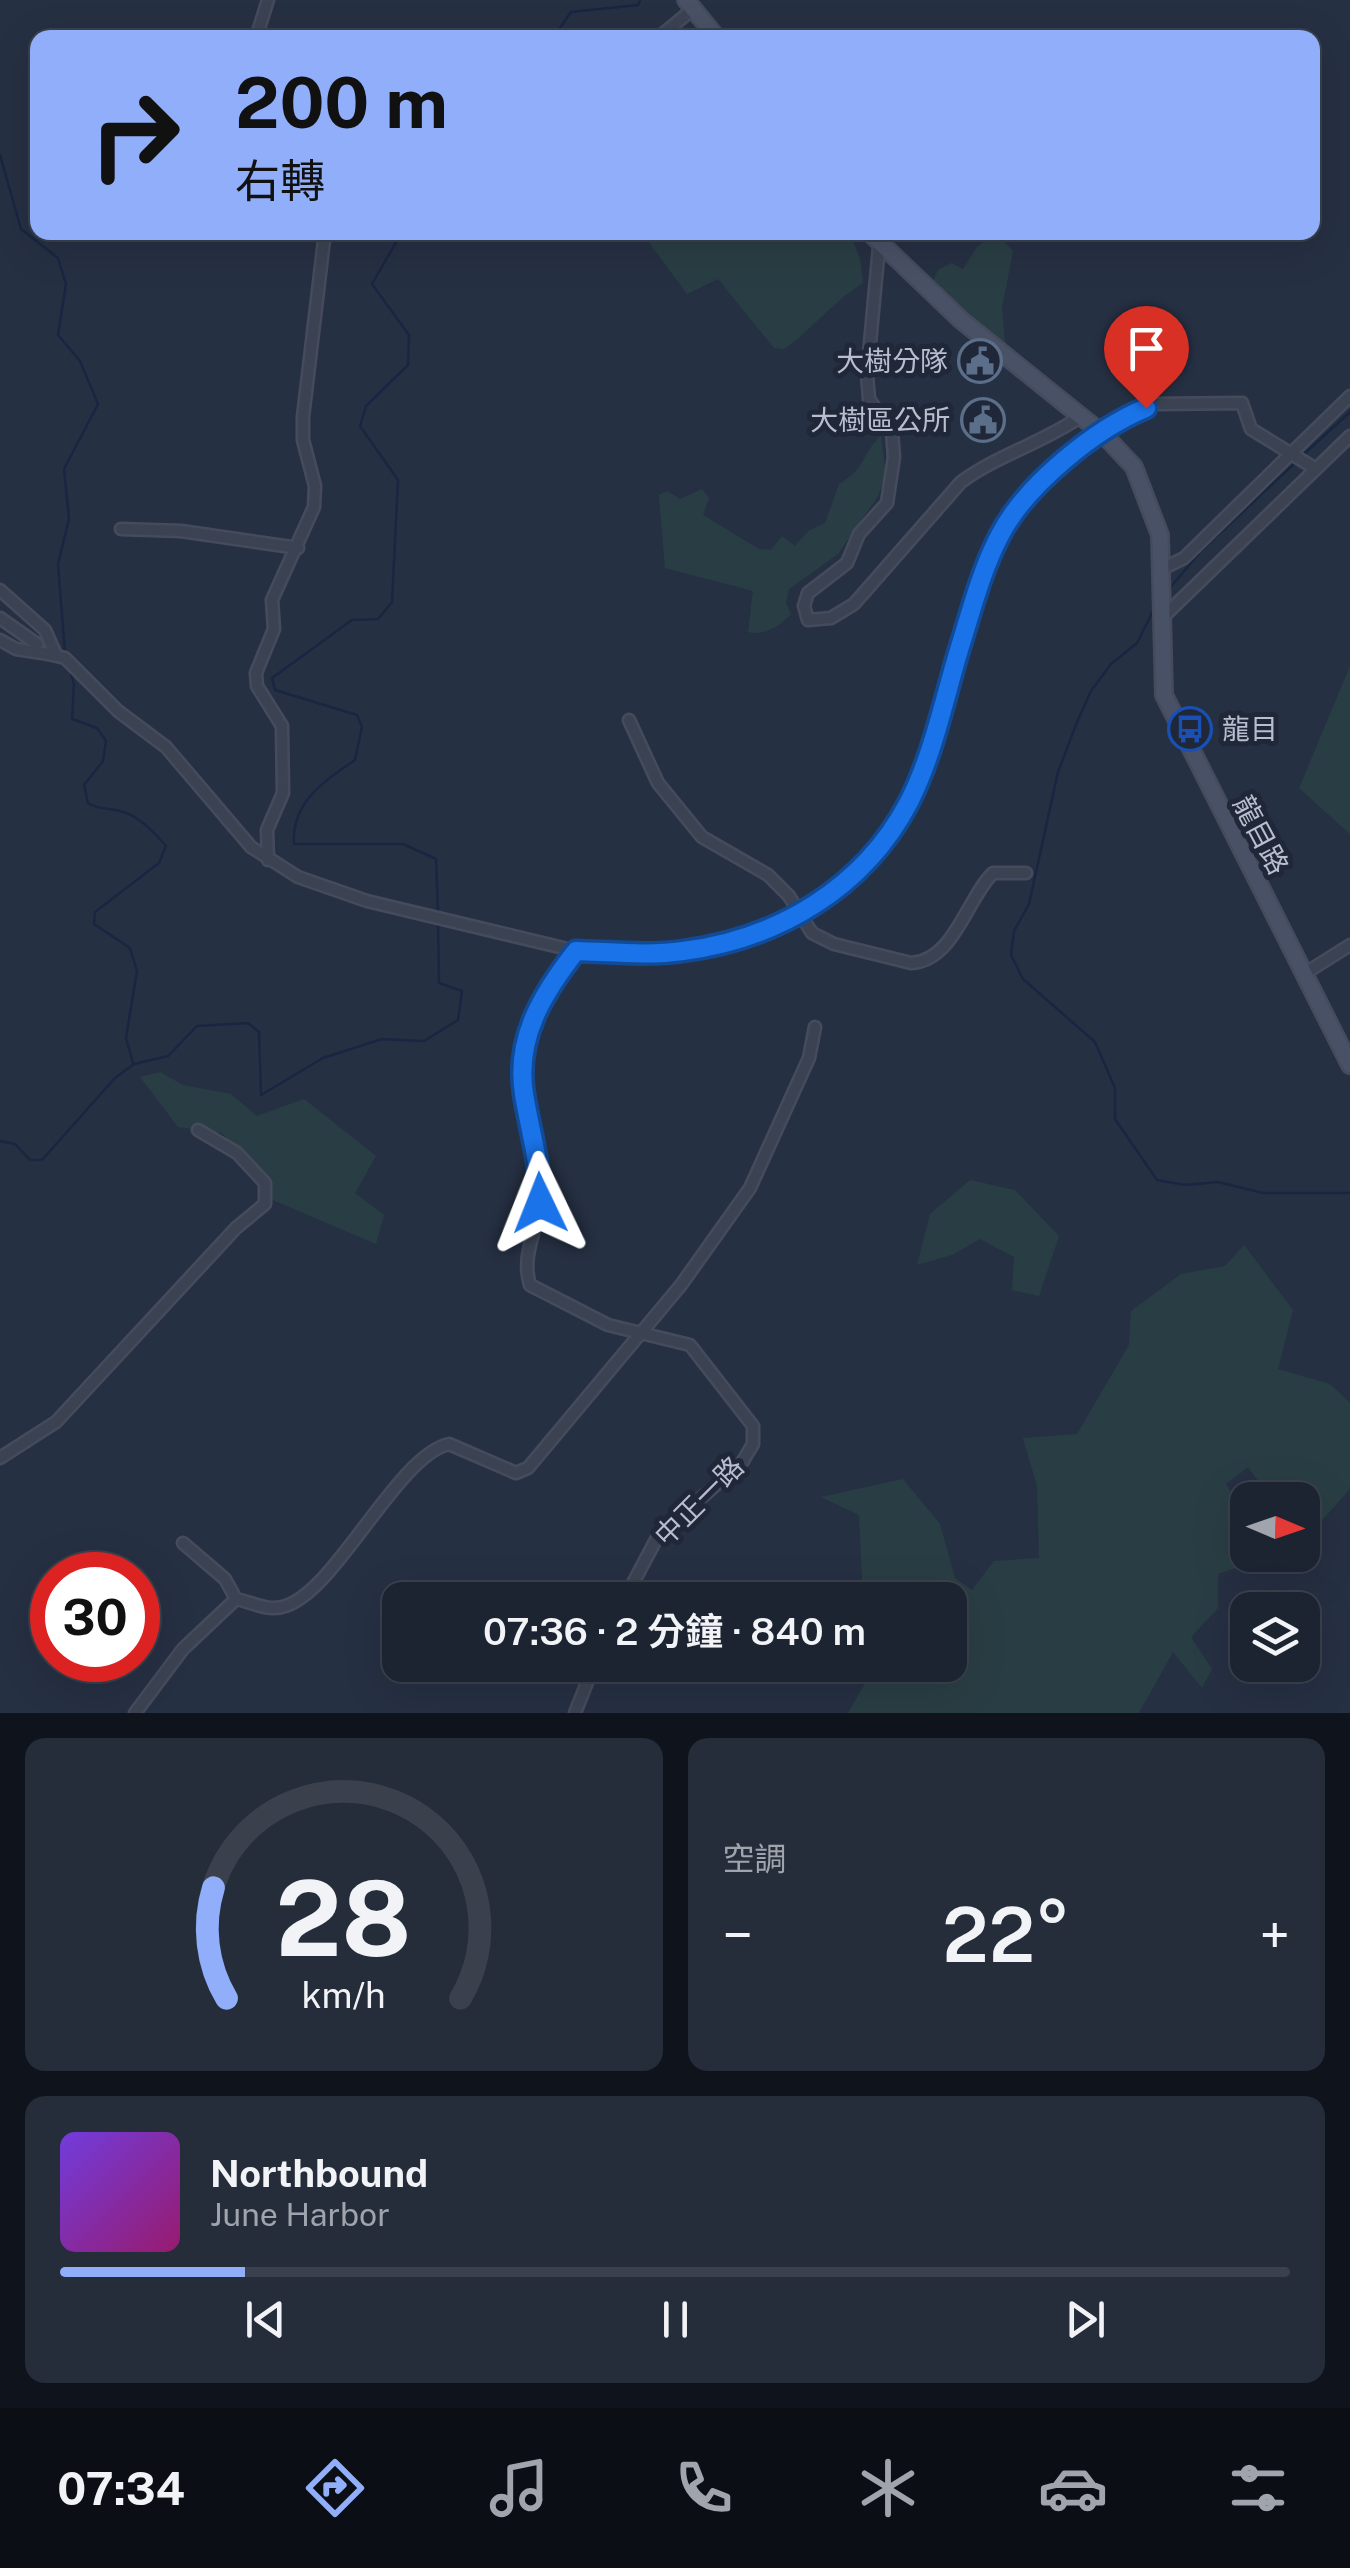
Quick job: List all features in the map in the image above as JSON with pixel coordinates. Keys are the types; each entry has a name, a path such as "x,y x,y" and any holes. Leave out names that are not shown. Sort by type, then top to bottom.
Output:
{"street":[{"path":"259,30 268,0"},
{"path":"666,30 689,5 709,30"},
{"path":"268,860 267,830 283,793 282,726 257,686 256,674 274,629 272,600 314,507 316,486 303,440 303,417 324,240"},
{"path":"875,240 1104,434 1134,468 1153,508 1162,572 1184,558 1295,454 1350,396"},
{"path":"880,247 867,375 869,399 892,432 894,457 886,503 860,534 847,562 808,594 804,606 808,620 831,618 854,604 961,482 982,466 1055,434 1080,417"},
{"path":"0,640 16,648 48,650 74,668 118,711 166,747 251,847 298,877 367,901 576,951 682,952 742,938 800,914 843,886 865,864 909,802 980,580 1021,500 1114,424 1155,404 1242,403 1251,428 1314,467"},
{"path":"1161,619 1350,436"},
{"path":"121,529 181,531 298,548"},
{"name":"龍目路","path":"1162,572 1164,695 1350,1065"},
{"path":"0,590 45,630 57,656"},
{"path":"0,618 37,644"},
{"path":"628,720 658,783 702,837 768,875 812,933 834,944 918,963 928,959 969,915 994,874 1026,873"},
{"path":"1304,974 1350,945"},
{"name":"中正一路","path":"576,951 544,991 532,1019 522,1073 541,1166 540,1203 525,1268 530,1285 581,1314 690,1345 753,1426 753,1444 743,1461 658,1536 634,1582"},
{"path":"183,1543 226,1579 236,1599 272,1608 293,1603 377,1514 425,1453 436,1447 458,1446 522,1473 681,1286 750,1188 808,1058 815,1027"},
{"path":"0,1458 56,1422 236,1228 266,1204 266,1182 252,1166 198,1130"},
{"path":"135,1713 183,1649 236,1599"},
{"path":"574,1713 587,1682"}],"green space":[{"path":"647,240 853,240 860,259 863,283 784,349 774,348 718,279 687,294"},
{"path":"986,240 1002,240 1013,251 1002,308 1006,355 932,284 938,270 951,263 963,269"},
{"path":"881,436 886,475 878,496 838,554 789,589 786,603 791,614 777,626 760,633 748,632 753,591 665,568 659,495 667,491 680,499 702,489 709,498 703,515 759,549 771,550 782,536 795,546 808,531 825,523 839,484 854,473"},
{"path":"1350,666 1350,834 1299,788"},
{"path":"160,1072 183,1085 231,1094 257,1116 304,1099 376,1156 355,1193 384,1215 376,1244 268,1198 252,1167 222,1133 178,1127 140,1077"},
{"path":"970,1180 1015,1190 1059,1236 1039,1296 1012,1290 1014,1257 980,1239 952,1255 917,1265 930,1214"},
{"path":"1244,1245 1293,1310 1278,1369 1330,1384 1350,1403 1350,1484 1320,1523 1320,1482 1259,1482 1248,1467 1226,1484 1230,1491 1230,1570 1218,1574 1218,1608 1191,1637 1212,1669 1202,1688 1173,1652 1139,1713 848,1713 866,1682 967,1682 967,1586 972,1590 994,1561 1039,1558 1037,1486 1023,1438 1077,1434 1129,1345 1131,1311 1181,1274 1225,1266"},
{"path":"903,1479 940,1524 955,1578 961,1582 862,1582 859,1515 821,1497"}],"waterway":[{"path":"559,30 571,12 638,5 640,0"},
{"path":"0,155 21,229 30,236"},
{"path":"35,240 58,258 66,284 58,335 80,361 98,404 64,469 69,519 58,564 65,653"},
{"path":"397,240 372,284 409,335 408,365 366,406 360,426 398,480 392,602 378,619 352,620 272,678 275,690 357,715 362,727 355,760 321,785 304,805 294,829 294,844 403,844 436,859 438,913"},
{"path":"1303,455 1350,412"},
{"path":"1169,589 1201,551 1298,460"},
{"path":"1155,607 1137,643 1111,664 1091,691 1077,722 1058,772 1029,904 1014,931 1011,955 1023,979 1095,1042 1115,1088 1115,1119 1157,1180 1185,1185 1218,1182 1263,1193 1350,1193"},
{"path":"70,671 74,684 72,719 97,728 106,741 103,761 84,785 88,803 133,816 166,846 159,863 95,912 94,924 130,948 137,971 126,1038 133,1063"},
{"path":"0,1141 15,1144 30,1160 42,1160 115,1078 134,1064 168,1056 197,1026 248,1023 259,1032 261,1095 323,1058 382,1039 424,1041 458,1020 462,991 439,983 438,921"}],"place":[{"name":"大樹分隊","path":"980,361"},
{"name":"大樹區公所","path":"983,420"},
{"name":"龍目","path":"1190,729"}],"route":[{"path":"540,1203 541,1166 522,1073 532,1019 544,991 576,951 682,952 742,938 800,914 843,886 884,841 909,802 928,754 980,580 999,536 1021,500 1114,424 1146,408"}]}
